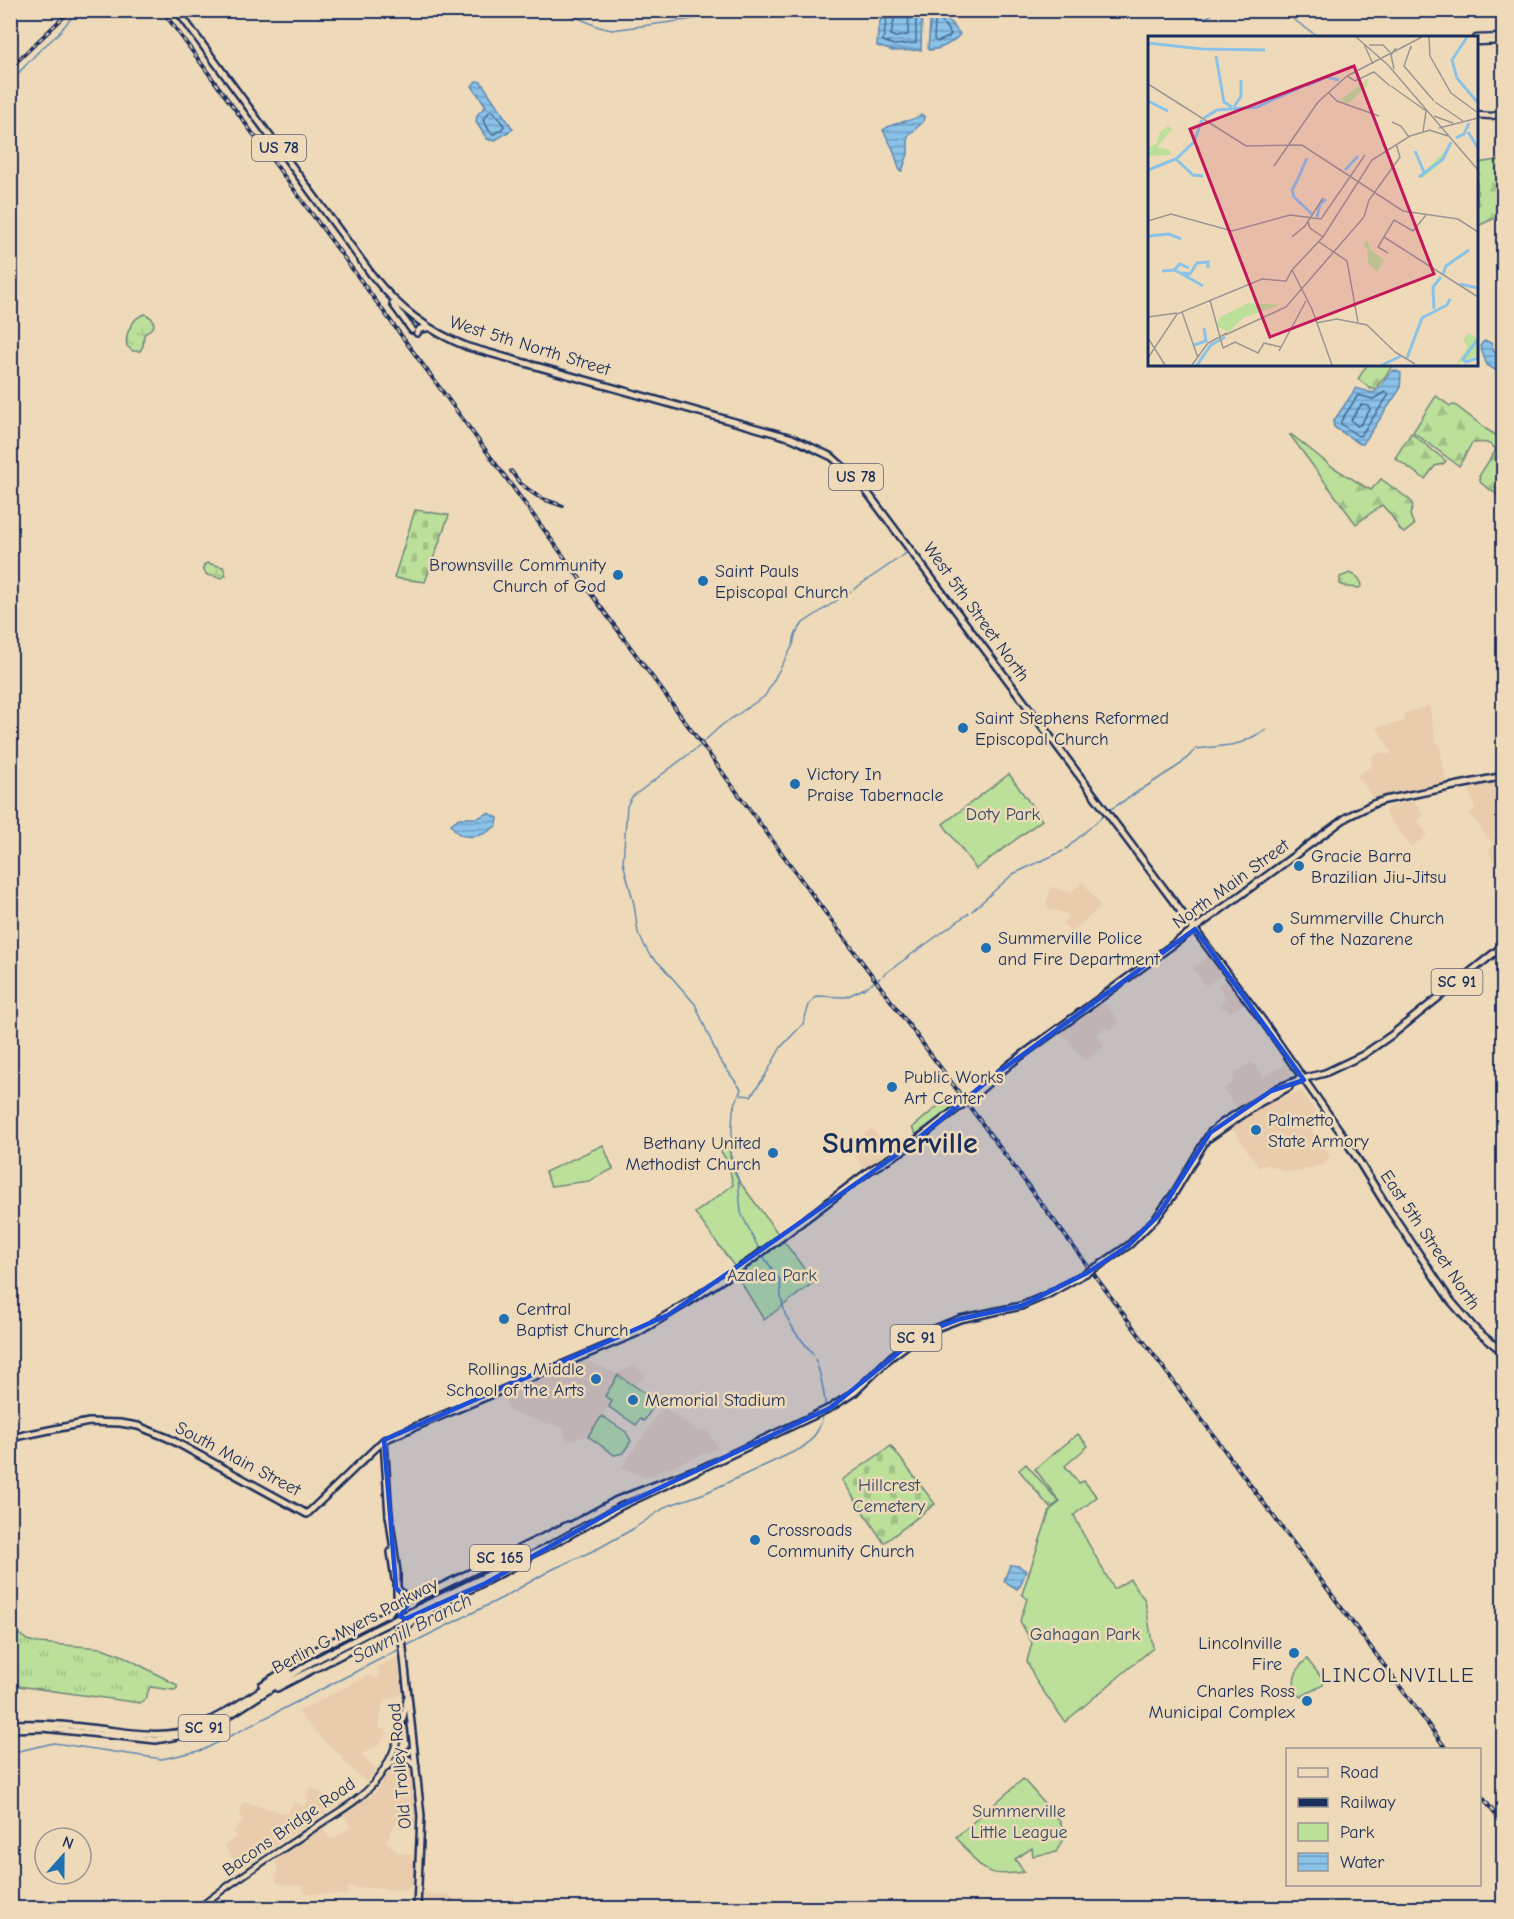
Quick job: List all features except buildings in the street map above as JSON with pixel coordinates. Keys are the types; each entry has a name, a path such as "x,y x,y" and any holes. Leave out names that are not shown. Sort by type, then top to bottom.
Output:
{"main road":[{"name":"West 5th North Street","path":"177,10 372,275 392,299 427,328 468,347 737,423"},
{"path":"1478,40 1503,39"},
{"path":"1478,115 1492,116 1503,113"},
{"path":"392,299 393,304 415,332 421,328 427,328"},
{"name":"West 5th Street North","path":"737,423 792,438 814,447 839,463 859,481 1195,929"},
{"name":"North Main Street","path":"917,1140 972,1097 996,1074 1355,813 1384,801 1503,776"},
{"name":"East 5th Street North","path":"1195,929 1342,1134 1449,1300 1476,1330 1503,1353"},
{"name":"Berlin G Myers Parkway","path":"10,1724 66,1725 155,1737 193,1728 312,1659 373,1628 548,1547 621,1506 830,1408 855,1392 891,1356 923,1333 960,1319 1021,1306 1047,1295 1100,1265 1129,1245 1157,1217 1210,1133 1222,1123 1259,1098 1282,1086 1341,1067 1363,1055 1393,1034 1503,945"},
{"name":"South Main Street","path":"10,1438 89,1422 138,1426 175,1442 307,1514 384,1440 656,1323 749,1262 869,1171 917,1140"},
{"name":"Old Trolley Road","path":"384,1440 389,1514 397,1572 396,1588 422,1820 417,1908"},
{"name":"Berlin G Myers Parkway","path":"426,1603 529,1551 596,1511 639,1491 699,1469"},
{"name":"SC 165","path":"400,1616 407,1606 418,1598 596,1511"},
{"name":"SC 165","path":"403,1641 408,1626 417,1617 495,1578 548,1547"},
{"path":"396,1588 404,1596 418,1598"},
{"path":"231,1707 305,1657 388,1613 398,1601"},
{"path":"388,1613 393,1612 411,1619 417,1617"},
{"path":"252,1702 387,1631 400,1616"},
{"name":"Berlin G Myers Parkway","path":"10,1729 43,1728 155,1737 194,1733 222,1720 312,1662 373,1628"},
{"path":"387,1631 397,1634 403,1641"},
{"name":"Bacons Bridge Road","path":"199,1908 239,1878 359,1797 376,1782 400,1734 408,1693"},
{"path":"383,1770 414,1748"},
{"path":"397,1759 408,1759 416,1766"}],"highlighted area":[{"path":"1195,929 1304,1080 1271,1091 1210,1133 1157,1217 1129,1245 1087,1273 1021,1306 960,1319 923,1333 830,1408 621,1506 486,1583 405,1619 400,1616 410,1602 396,1588 384,1440 668,1315 905,1149 996,1074"}],"shaded area":[{"path":"1429,706 1436,742 1440,745 1446,782 1374,799 1357,775 1371,767 1373,755 1382,753 1391,755 1391,751 1376,727 1404,722 1404,713"},
{"path":"1504,781 1503,874 1489,850 1494,845 1470,815 1475,809 1469,789"},
{"path":"1414,801 1424,814 1418,821 1427,835 1411,847 1385,813 1387,807"},
{"path":"1083,882 1100,905 1071,932 1062,923 1068,918 1066,913 1049,909 1046,905 1051,887 1071,892"},
{"path":"1210,955 1223,974 1206,986 1193,968"},
{"path":"1227,979 1245,1003 1230,1013 1226,1007 1223,1009 1220,1005 1226,997 1218,986"},
{"path":"1102,1001 1120,1022 1109,1030 1106,1027 1097,1034 1104,1047 1085,1061 1063,1033 1064,1029"},
{"path":"1252,1062 1264,1077 1286,1064 1292,1075 1237,1107 1223,1090 1233,1083 1235,1073"},
{"path":"1301,1091 1319,1116 1308,1125 1330,1156 1325,1164 1300,1171 1288,1172 1267,1164 1259,1168 1233,1129 1233,1124 1271,1102"},
{"path":"872,1128 889,1151 864,1169 848,1146"},
{"path":"584,1362 590,1362 617,1374 635,1366 646,1375 634,1385 619,1375 612,1401 588,1436 567,1441 563,1428 510,1412 502,1395"},
{"path":"663,1407 699,1432 707,1430 718,1448 646,1477 621,1468"},
{"path":"396,1658 401,1678 401,1694 383,1702 379,1728 387,1730 385,1737 378,1745 361,1755 377,1769 366,1782 345,1763 342,1757 298,1712 369,1675 374,1678 380,1676 378,1667"},
{"path":"398,1763 411,1767 417,1825 396,1822 386,1841 397,1852 415,1856 413,1883 410,1888 405,1890 349,1887 347,1895 305,1893 302,1886 276,1883 277,1866 275,1865 279,1855 321,1827 329,1838 335,1838 351,1826 343,1813 362,1798 367,1799 379,1788 383,1779"},
{"path":"312,1787 338,1804 240,1869 224,1845 236,1837 233,1832 244,1820 240,1815 243,1802 288,1814 295,1803 304,1806 309,1798 306,1795"},
{"path":"424,1893 450,1895 451,1898 477,1899 477,1908 424,1908"}],"green space":[{"path":"1498,160 1503,162 1503,215 1478,226 1478,163"},
{"path":"145,314 152,318 154,326 144,335 140,351 133,351 127,346 128,331 133,322"},
{"path":"1366,366 1393,366 1375,389 1371,389 1358,379"},
{"path":"1436,396 1450,406 1455,405 1503,439 1503,499 1481,483 1479,476 1496,450 1491,445 1482,442 1472,443 1459,466 1413,432"},
{"path":"1411,433 1446,461 1435,466 1425,479 1395,458"},
{"path":"1290,435 1331,466 1367,488 1371,490 1381,479 1410,500 1413,506 1410,515 1414,525 1404,533 1382,505 1356,524"},
{"path":"415,510 449,515 425,582 394,578"},
{"path":"207,563 223,567 226,575 222,578 207,575 203,569"},
{"path":"1350,573 1360,581 1362,585 1359,588 1340,584 1340,577"},
{"name":"Doty Park","path":"1009,774 1042,820 976,869 943,824"},
{"path":"951,1095 960,1106 916,1134 912,1128"},
{"path":"603,1145 613,1169 589,1181 551,1186 545,1172"},
{"name":"Azalea Park","path":"729,1145 731,1165 739,1181 814,1282 764,1320 736,1274 740,1271 695,1213 733,1185 728,1162 720,1150"},
{"name":"Memorial Stadium","path":"618,1375 657,1401 644,1421 640,1419 636,1425 609,1407 612,1401 605,1396"},
{"path":"602,1416 626,1432 631,1441 623,1453 614,1455 588,1436"},
{"name":"Gahagan Park","path":"1078,1434 1088,1446 1065,1466 1079,1483 1084,1481 1097,1497 1074,1515 1114,1589 1130,1579 1145,1600 1153,1648 1065,1722 1036,1681 1027,1661 1032,1643 1020,1621 1027,1599 1022,1594 1050,1510 1060,1502 1035,1469"},
{"name":"Hillcrest Cemetery","path":"891,1446 935,1504 884,1543 842,1480"},
{"path":"1026,1464 1059,1502 1050,1508 1019,1470"},
{"path":"11,1628 27,1640 38,1643 102,1648 123,1656 177,1685 177,1689 150,1687 145,1699 140,1703 11,1685"},
{"path":"1307,1659 1324,1681 1323,1685 1300,1697 1294,1682 1299,1667"},
{"name":"Summerville Little League","path":"1023,1779 1059,1820 1066,1834 1056,1852 1033,1856 1032,1848 1015,1859 1024,1872 999,1874 990,1872 978,1863 956,1837"}],"water":[{"path":"883,11 922,12 921,50 893,51 877,46 878,29"},
{"path":"931,12 943,13 960,34 946,45 929,50 928,48"},
{"path":"476,81 481,82 513,129 494,141 487,139 476,122 477,115 486,106 472,86"},
{"path":"921,115 924,116 923,122 908,136 908,154 902,171 900,171 893,149 883,130"},
{"path":"1486,341 1491,343 1494,352 1503,350 1503,369 1500,373 1487,365 1480,346"},
{"path":"1394,370 1401,373 1400,389 1363,444 1334,427 1333,422 1356,388 1373,393"},
{"path":"488,813 498,818 497,825 486,833 466,836 455,830 451,824 459,818 478,818"},
{"path":"1010,1565 1019,1566 1026,1571 1017,1589 1004,1581"}],"waterway":[{"path":"10,82 56,36 78,10"},
{"path":"560,10 599,27 612,30 761,10"},
{"path":"1081,10 1096,13 1205,18 1220,10"},
{"path":"1280,10 1317,36"},
{"path":"854,589 908,552"},
{"path":"702,743 722,725 765,696 803,623 851,591"},
{"path":"1108,811 1181,764 1196,749 1243,742 1266,730"},
{"path":"701,745 632,797 627,806 623,862 634,904 638,933 649,954 695,1004 719,1059 741,1089 733,1110 732,1164 738,1178 741,1213 760,1251"},
{"path":"1066,849 1104,815"},
{"path":"972,911 1013,874 1063,851"},
{"path":"883,975 969,913"},
{"path":"741,1095 751,1096 781,1047 803,1024 809,1005 816,996 846,997 880,978"},
{"path":"763,1256 780,1280 785,1314 795,1332 814,1355"},
{"path":"815,1359 822,1383 825,1407"},
{"name":"Sawmill Branch","path":"406,1646 502,1598 551,1570 599,1548 667,1506 705,1493 800,1449 816,1433 824,1412"},
{"name":"Sawmill Branch","path":"10,1753 54,1743 162,1759 203,1750 402,1648"}],"railway":[{"path":"13,65 71,10"},
{"path":"162,10 825,912 1446,1748"},
{"path":"511,471 520,483 537,496"},
{"path":"530,491 543,499 563,506"},
{"path":"1481,1795 1504,1826"}],"place":[{"name":"Brownsville Community Church of God","path":"618,575"},
{"name":"Saint Pauls Episcopal Church","path":"703,581"},
{"name":"Saint Stephens Reformed Episcopal Church","path":"963,728"},
{"name":"Victory In Praise Tabernacle","path":"795,784"},
{"name":"Gracie Barra Brazilian Jiu-Jitsu","path":"1299,866"},
{"name":"Summerville Church of the Nazarene","path":"1278,928"},
{"name":"Summerville Police and Fire Department","path":"986,948"},
{"name":"Public Works Art Center","path":"892,1087"},
{"name":"Palmetto State Armory","path":"1256,1130"},
{"name":"Bethany United Methodist Church","path":"773,1153"},
{"name":"Central Baptist Church","path":"504,1319"},
{"name":"Rollings Middle School of the Arts","path":"596,1379"},
{"name":"Memorial Stadium","path":"633,1400"},
{"name":"Crossroads Community Church","path":"755,1540"},
{"name":"Lincolnville Fire","path":"1294,1653"},
{"name":"Charles Ross Municipal Complex","path":"1307,1701"}],"district":[{"name":"Summerville","path":"900,1143"},
{"name":"LINCOLNVILLE","path":"1398,1675"}]}
